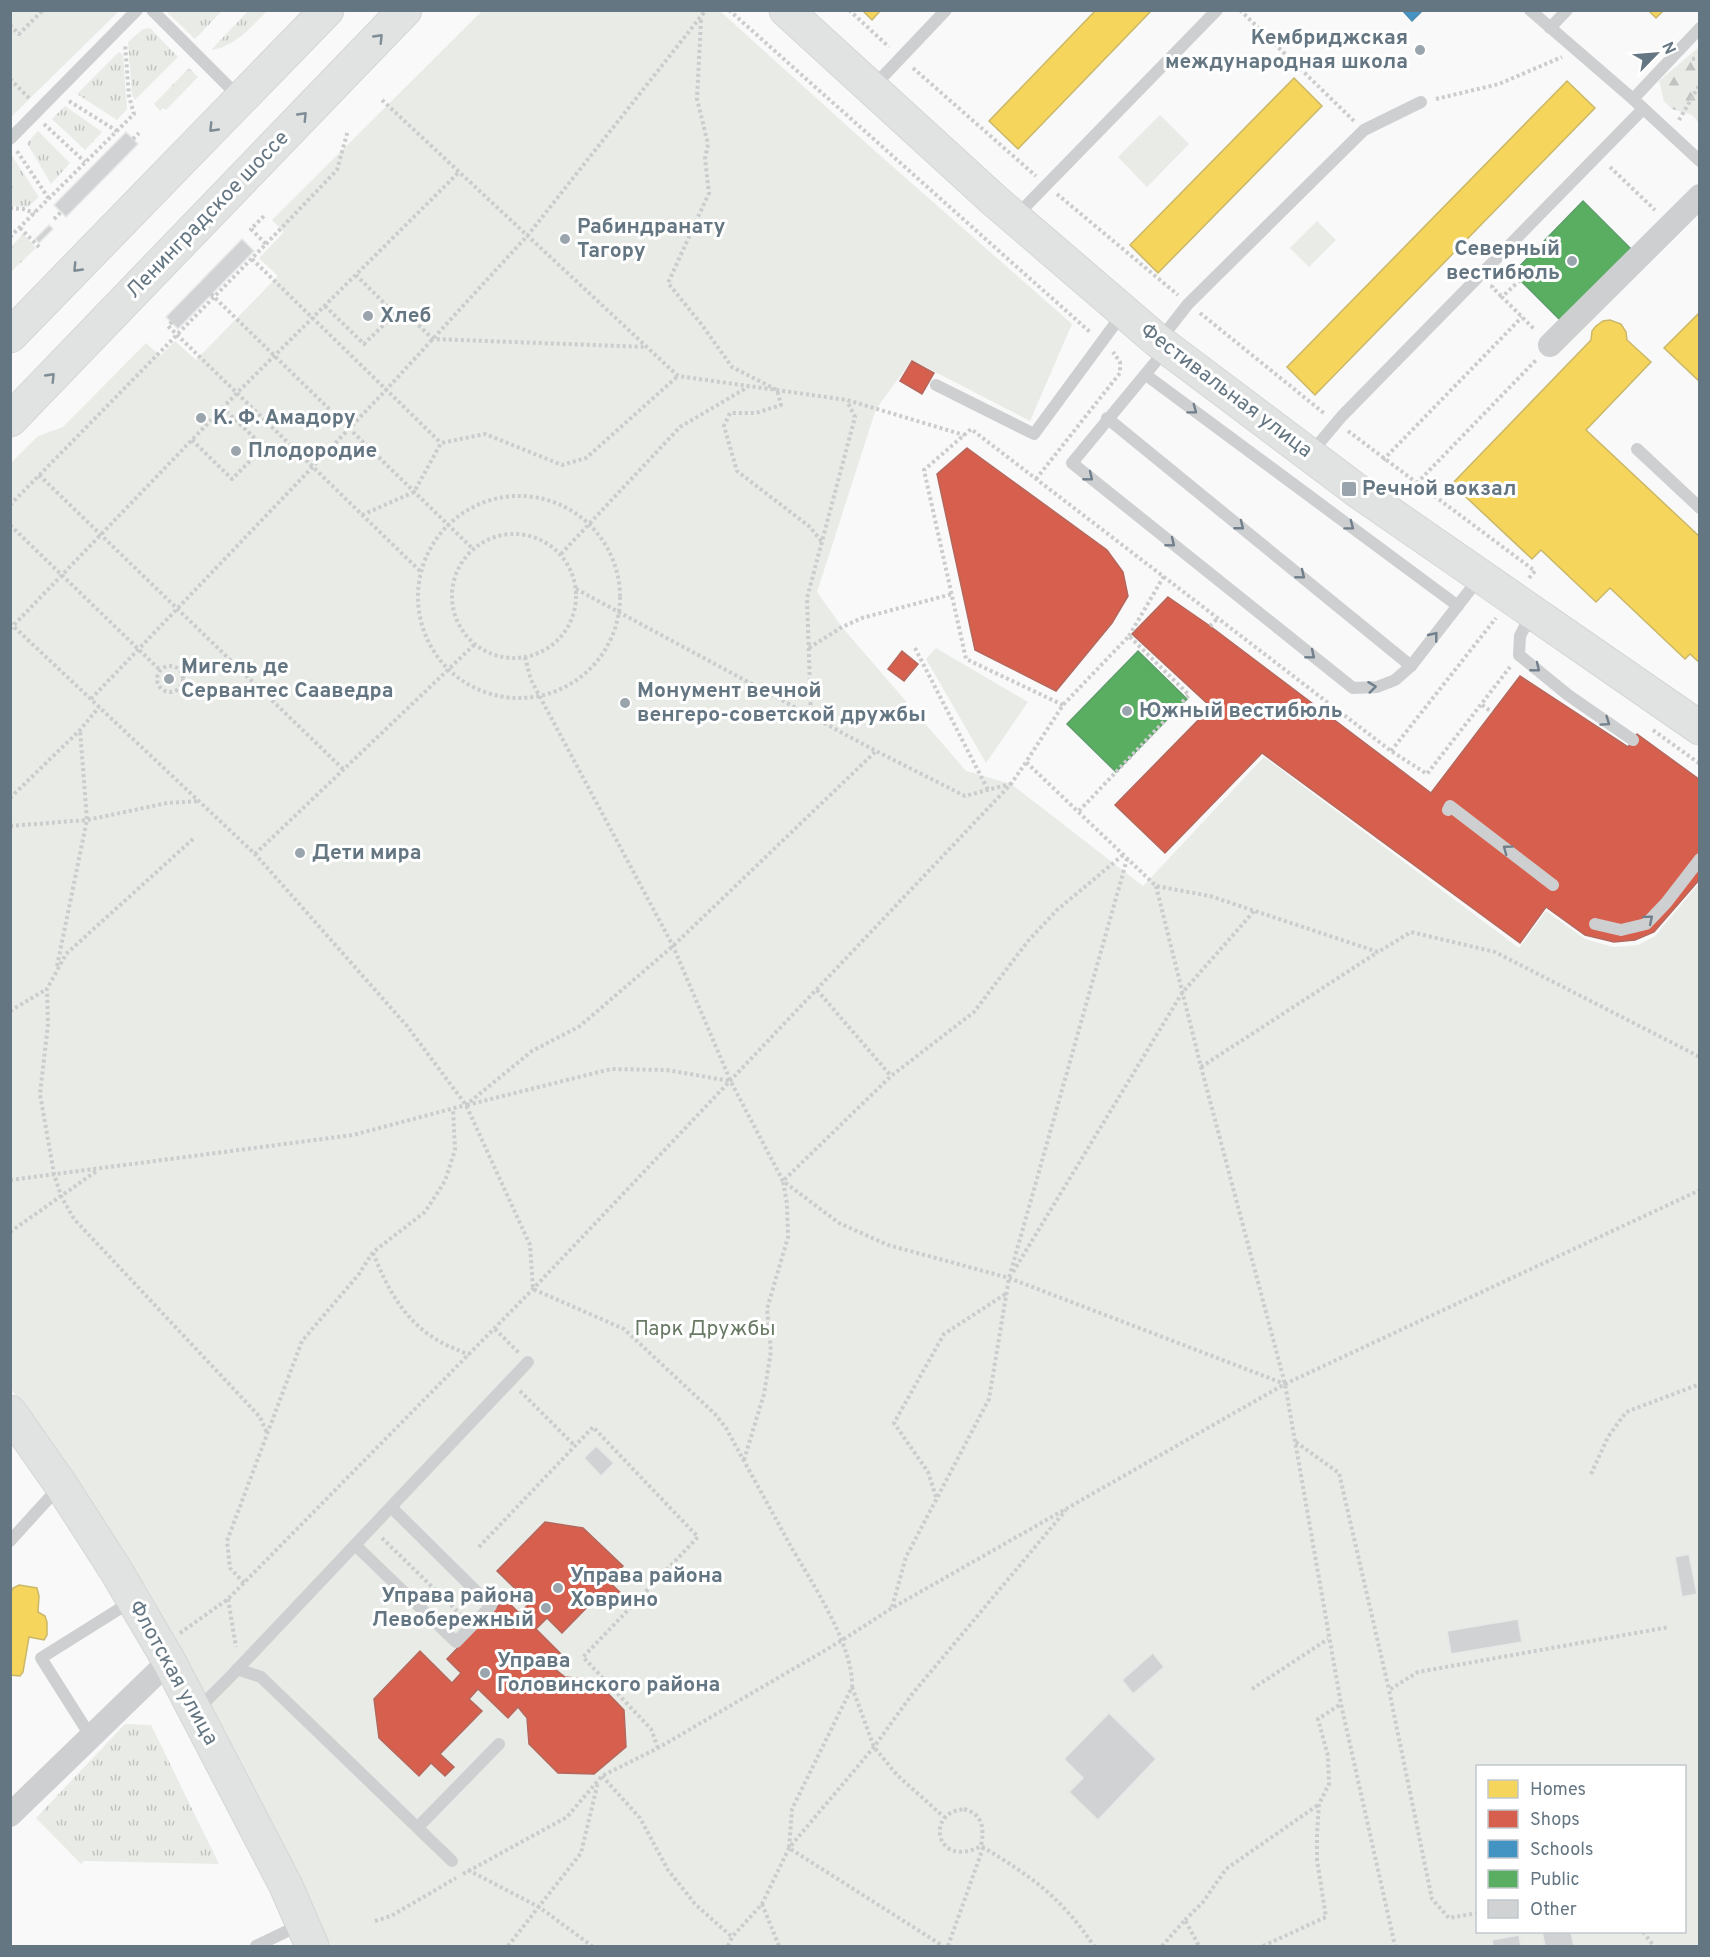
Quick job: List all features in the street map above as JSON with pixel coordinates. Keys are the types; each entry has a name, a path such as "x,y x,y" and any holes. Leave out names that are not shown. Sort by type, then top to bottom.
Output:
{"street":[{"path":"14,325 242,100 327,10"},
{"name":"Ленинградское шоссе","path":"10,420 405,10"},
{"name":"Фестивальная улица","path":"786,10 1015,218 1163,345 1309,455 1700,728"},
{"path":"1550,345 1700,196"},
{"name":"Флотская улица","path":"10,1412 61,1485 133,1600 171,1649 195,1712 308,1935"},
{"path":"10,1815 91,1737 171,1649"}],"lane":[{"path":"14,145 37,112 137,10"},
{"path":"152,10 242,100"},
{"path":"871,89 946,10"},
{"path":"1015,218 1217,10"},
{"path":"1530,10 1700,161"},
{"path":"1550,28 1567,10"},
{"path":"1632,99 1700,28"},
{"path":"1420,102 1364,130 1188,304 1146,375 1107,418 1072,463 1353,688 1377,687 1395,680 1411,666 1481,576"},
{"path":"1309,455 1336,422 1643,109"},
{"path":"936,385 1035,434 1124,312"},
{"path":"1146,375 1458,606"},
{"path":"1107,418 1411,666"},
{"path":"1637,449 1700,508"},
{"path":"1553,627 1536,624 1526,626 1520,636 1520,655 1580,703 1633,740"},
{"path":"1448,810 1450,806 1553,885"},
{"path":"1595,924 1621,930 1646,924 1666,903 1700,859"},
{"path":"195,1712 528,1362"},
{"path":"10,1541 61,1485"},
{"path":"355,1545 456,1642 491,1606 391,1507"},
{"path":"91,1737 41,1658 133,1600"},
{"path":"237,1669 261,1677 452,1861"},
{"path":"418,1827 499,1744"},
{"path":"256,1946 308,1935"}],"path":[{"path":"10,25 19,34 43,10"},
{"path":"91,699 386,390 528,235 706,10"},
{"path":"729,10 1118,357 1122,367 1120,373 1036,479"},
{"path":"1240,10 1364,130"},
{"path":"701,19 696,99 708,144 705,159 709,193 668,283 732,367 777,390 781,405 756,413 730,413 724,426 737,471 810,527 822,542"},
{"path":"10,237 134,114 129,96 123,24"},
{"path":"1420,102 1499,84 1576,51"},
{"path":"10,79 37,112 85,162"},
{"path":"1671,134 1700,84"},
{"path":"56,93 117,131"},
{"path":"382,100 678,376 847,400 964,435"},
{"path":"10,505 337,170 348,130"},
{"path":"133,139 139,133"},
{"path":"14,145 49,199"},
{"path":"1610,167 1670,225"},
{"path":"459,172 237,393 12,626 255,854 407,1026 466,1105 530,1245 533,1289"},
{"path":"10,208 34,213"},
{"path":"54,219 61,212"},
{"path":"266,214 251,229 266,244"},
{"path":"20,228 41,249"},
{"path":"252,259 441,443"},
{"path":"325,306 364,344 395,314 356,275"},
{"path":"1391,751 1535,571 1417,483 1550,345 1502,297 1520,280"},
{"path":"213,296 473,549"},
{"path":"1383,460 1522,317"},
{"path":"414,321 433,339 647,347"},
{"path":"172,322 168,326 422,572"},
{"path":"362,515 414,492 441,443 485,434 562,465 586,458 678,376"},
{"path":"561,554 680,427 749,386"},
{"path":"811,717 807,598 855,417 847,400"},
{"path":"192,440 232,479 264,447 223,408"},
{"path":"1063,705 966,658 924,470 971,429 1391,751 1427,774 1520,655"},
{"path":"39,475 344,769"},
{"path":"518,496 552,502 568,509 588,525 605,546 613,561 619,596 614,631 597,661 570,684 539,696 520,698 485,692 469,685 448,669 432,648 420,615 418,598 422,572 431,548 448,525 467,510 483,502 518,496"},
{"path":"10,525 160,670"},
{"path":"508,534 528,535 546,542 561,554 571,571 576,589 574,612 564,633 546,649 525,657 507,657 490,653 475,644 461,627 453,607 453,585 460,565 473,549 490,538 508,534"},
{"path":"171,1649 228,1599 495,1329 1011,784 1063,705 1129,636 1164,576"},
{"path":"576,589 811,717 965,796 1011,784"},
{"path":"809,648 842,627 862,618 952,594"},
{"path":"1210,626 1218,618"},
{"path":"1079,811 1189,695 1167,670 1129,636"},
{"path":"255,854 475,644"},
{"path":"915,648 988,790"},
{"path":"525,657 531,680 539,696 673,946 731,1082 783,1181 788,1204 788,1236 767,1309 771,1351 764,1394 744,1461"},
{"path":"174,667 180,671 183,679 176,691 169,693 157,684 160,670 174,667"},
{"path":"1482,705 1492,712"},
{"path":"10,798 80,730 99,707"},
{"path":"1645,725 1700,764"},
{"path":"56,971 87,820 80,730"},
{"path":"466,1105 532,1051 580,1026 673,946 876,751"},
{"path":"1026,762 1156,886 1210,896 1378,952"},
{"path":"10,826 87,820 167,803 200,801"},
{"path":"193,839 66,954 47,989 48,1024 40,1094 54,1174 61,1196 74,1219 260,1418 267,1433"},
{"path":"783,1181 891,1076 974,1012 1028,940 1057,910 1123,855"},
{"path":"892,1608 906,1557 989,1399 1009,1278 1127,859"},
{"path":"1156,886 1201,1067 1285,1384 1328,1639 1395,1947"},
{"path":"1009,1278 1182,993 1255,910"},
{"path":"1201,1067 1411,932 1495,952 1700,1057"},
{"path":"10,1011 47,989"},
{"path":"817,990 891,1076"},
{"path":"10,1179 353,1135 611,1069 666,1070 731,1082"},
{"path":"244,1582 230,1568 227,1541 302,1341 359,1274 373,1252 425,1212 445,1181 455,1150 453,1109"},
{"path":"10,1232 101,1168"},
{"path":"783,1181 839,1224 888,1245 1009,1278 1285,1384"},
{"path":"375,1921 391,1916 469,1870 567,1817 600,1778 658,1748 841,1641 892,1608 1285,1384 1700,1190"},
{"path":"373,1252 386,1286 407,1316 438,1341 469,1355"},
{"path":"533,1289 624,1329 715,1414 726,1428 818,1593 841,1641 852,1674 852,1687 873,1747 897,1775 944,1817"},
{"path":"937,1498 928,1472 894,1423 944,1334 1008,1293"},
{"path":"495,1329 528,1362"},
{"path":"510,1381 575,1446"},
{"path":"1591,1474 1608,1437 1626,1412 1700,1384"},
{"path":"480,1547 593,1427 698,1537 583,1656 651,1729 658,1748"},
{"path":"1296,1442 1339,1473 1389,1690 1432,1899 1449,1917 1476,1913"},
{"path":"728,1947 732,1937 762,1904 789,1848 873,1747 913,1693 1069,1508"},
{"path":"371,1528 459,1613"},
{"path":"228,1599 237,1654"},
{"path":"1389,1690 1418,1672 1669,1627"},
{"path":"1252,1689 1328,1639"},
{"path":"789,1848 792,1809 852,1687"},
{"path":"1263,1947 1326,1917 1317,1860 1319,1804 1329,1784 1328,1756 1318,1719 1341,1704"},
{"path":"508,1947 581,1853 600,1778"},
{"path":"600,1778 640,1818 668,1870 694,1904 732,1937"},
{"path":"1162,1947 1203,1902 1226,1869 1319,1804"},
{"path":"789,1848 945,1947 983,1848 981,1846 984,1827 977,1815 964,1809 950,1812 944,1817 939,1831 941,1839 950,1850 964,1853 981,1846"},
{"path":"981,1846 1034,1880 1054,1897 1080,1925 1094,1947"},
{"path":"452,1861 539,1907 592,1947"},
{"path":"762,1904 779,1947"},
{"path":"1185,1920 1199,1947"},
{"path":"1644,1933 1654,1947"}],"green space":[{"path":"11,10 119,10 119,11 11,117"},
{"path":"166,11 222,11 195,39"},
{"path":"248,11 267,11 248,30 228,45 211,50"},
{"name":"Парк Дружбы","path":"482,11 720,11 1072,324 1030,421 912,360 876,409 817,592 842,627 966,771 1011,784 1143,886 1264,757 1519,948 1546,911 1585,939 1613,947 1638,945 1655,936 1699,883 1699,1946 330,1946 303,1883 73,1477 11,1389 10,464 38,436 63,427 146,343 160,356 175,341 196,360 278,276 259,258 284,232 272,220"},
{"path":"150,28 178,57 135,100 132,95 128,42 143,29"},
{"path":"1699,47 1699,123 1692,115 1672,109 1664,101 1659,81"},
{"path":"119,52 123,55 127,109 117,120 77,94"},
{"path":"189,68 198,77 166,110 163,108 160,111 154,104"},
{"path":"65,106 102,132 85,150 52,119"},
{"path":"1160,115 1189,144 1147,187 1118,157"},
{"path":"38,131 70,163 51,184 27,143"},
{"path":"12,156 39,197 28,207 11,206"},
{"path":"1317,221 1336,240 1309,267 1290,248"},
{"path":"23,234 36,248 11,272 11,247"},
{"path":"936,648 1028,702 986,763 926,659"},
{"path":"125,1724 151,1725 219,1864 84,1861 81,1864 36,1818"}],"building: Homes":[{"path":"862,10 881,10 872,20"},
{"path":"1096,10 1152,10 1018,149 989,121"},
{"path":"1648,10 1664,10 1656,18"},
{"path":"1294,78 1322,106 1158,273 1130,245"},
{"path":"1567,81 1595,108 1315,395 1287,367"},
{"path":"1700,312 1700,382 1664,348"},
{"path":"1610,320 1621,324 1626,332 1627,340 1651,362 1586,430 1700,537 1700,663 1690,654 1685,659 1610,588 1596,602 1541,550 1532,559 1452,484 1591,340 1592,331 1596,326 1603,321"},
{"path":"19,1585 37,1588 38,1612 45,1616 47,1622 47,1635 44,1640 29,1637 23,1672 20,1676 10,1675 10,1595 13,1588"}],"building: Shops":[{"path":"912,361 934,373 922,394 900,381"},
{"path":"967,448 1107,550 1123,572 1128,596 1112,623 1056,691 975,650 937,474"},
{"path":"1168,597 1210,626 1431,793 1520,676 1628,747 1637,734 1700,780 1700,879 1654,932 1635,940 1614,942 1585,935 1546,907 1520,943 1262,753 1165,853 1115,805 1211,707 1132,634"},
{"path":"902,651 918,664 904,681 888,669"},
{"path":"545,1522 583,1528 623,1566 608,1581 623,1595 613,1604 601,1593 562,1633 547,1618 536,1629 565,1658 555,1669 565,1677 595,1680 624,1710 626,1747 594,1774 558,1773 529,1744 527,1718 518,1707 508,1718 478,1689 469,1699 482,1711 440,1754 454,1767 445,1776 431,1763 419,1776 379,1738 374,1699 420,1651 452,1683 461,1673 447,1659 505,1599 519,1613 530,1603 497,1571"}],"building: Schools":[{"path":"1402,10 1423,10 1412,21"}],"building: Public":[{"name":"Северный вестибюль","path":"1583,201 1631,249 1561,321 1513,273"},
{"name":"Южный вестибюль","path":"1138,651 1187,699 1116,772 1067,724"}],"building: Other":[{"path":"126,132 138,144 66,217 54,205"},
{"path":"49,225 53,229 39,243 35,239"},
{"path":"242,239 254,251 178,329 166,317"},
{"path":"596,1446 614,1463 601,1476 584,1458"},
{"path":"1689,1554 1697,1594 1682,1597 1675,1557"},
{"path":"1518,1619 1522,1642 1451,1654 1447,1631"},
{"path":"1153,1653 1164,1667 1133,1694 1122,1680"},
{"path":"1109,1713 1156,1759 1098,1820 1069,1792 1083,1778 1064,1759"},
{"path":"1542,1933 1571,1933 1574,1946 1545,1946"},
{"path":"1519,1935 1521,1946 1493,1946 1492,1940"}],"place":[{"name":"Кембриджская международная школа","path":"1420,50"},
{"name":"Рабиндранату Тагору","path":"565,239"},
{"name":"Северный вестибюль","path":"1572,261"},
{"name":"Хлеб","path":"368,316"},
{"name":"К. Ф. Амадору","path":"201,418"},
{"name":"Плодородие","path":"236,451"},
{"name":"Речной вокзал","path":"1349,489"},
{"name":"Мигель де Сервантес Сааведра","path":"169,679"},
{"name":"Монумент вечной венгеро-советской дружбы","path":"625,703"},
{"name":"Южный вестибюль","path":"1127,711"},
{"name":"Дети мира","path":"300,853"},
{"name":"Управа района Ховрино","path":"558,1588"},
{"name":"Управа района Левобережный","path":"546,1608"},
{"name":"Управа Головинского района","path":"485,1673"}]}
